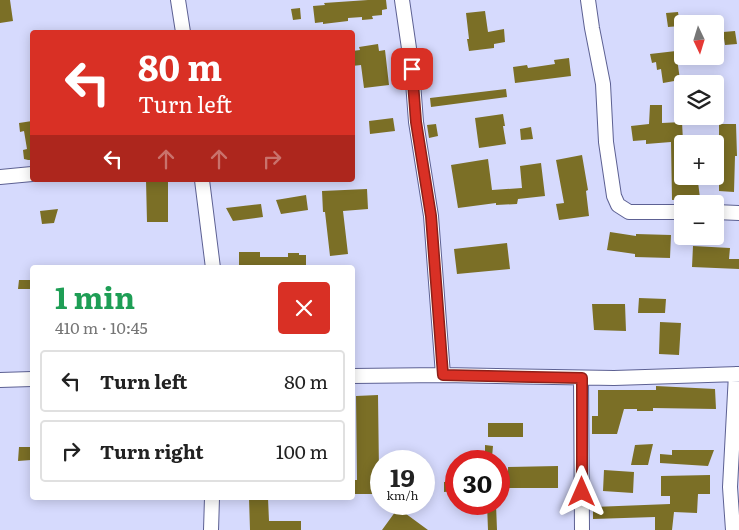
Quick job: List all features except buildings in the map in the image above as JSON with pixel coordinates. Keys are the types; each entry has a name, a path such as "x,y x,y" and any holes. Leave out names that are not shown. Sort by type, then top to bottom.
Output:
{"street":[{"path":"178,0 183,30"},
{"path":"402,0 412,69 416,122 431,216 443,375"},
{"path":"588,0 604,84 606,142 614,196 618,206 629,212 674,212"},
{"path":"0,177 30,174"},
{"path":"202,182 213,265"},
{"path":"724,212 739,213"},
{"path":"355,376 443,375 582,378 737,374 730,487 733,530"},
{"path":"582,378 582,530"},
{"path":"0,380 30,379"},
{"path":"211,530 212,500"}],"route":[{"path":"412,69 416,122 431,216 443,375 582,378 582,492"}]}
